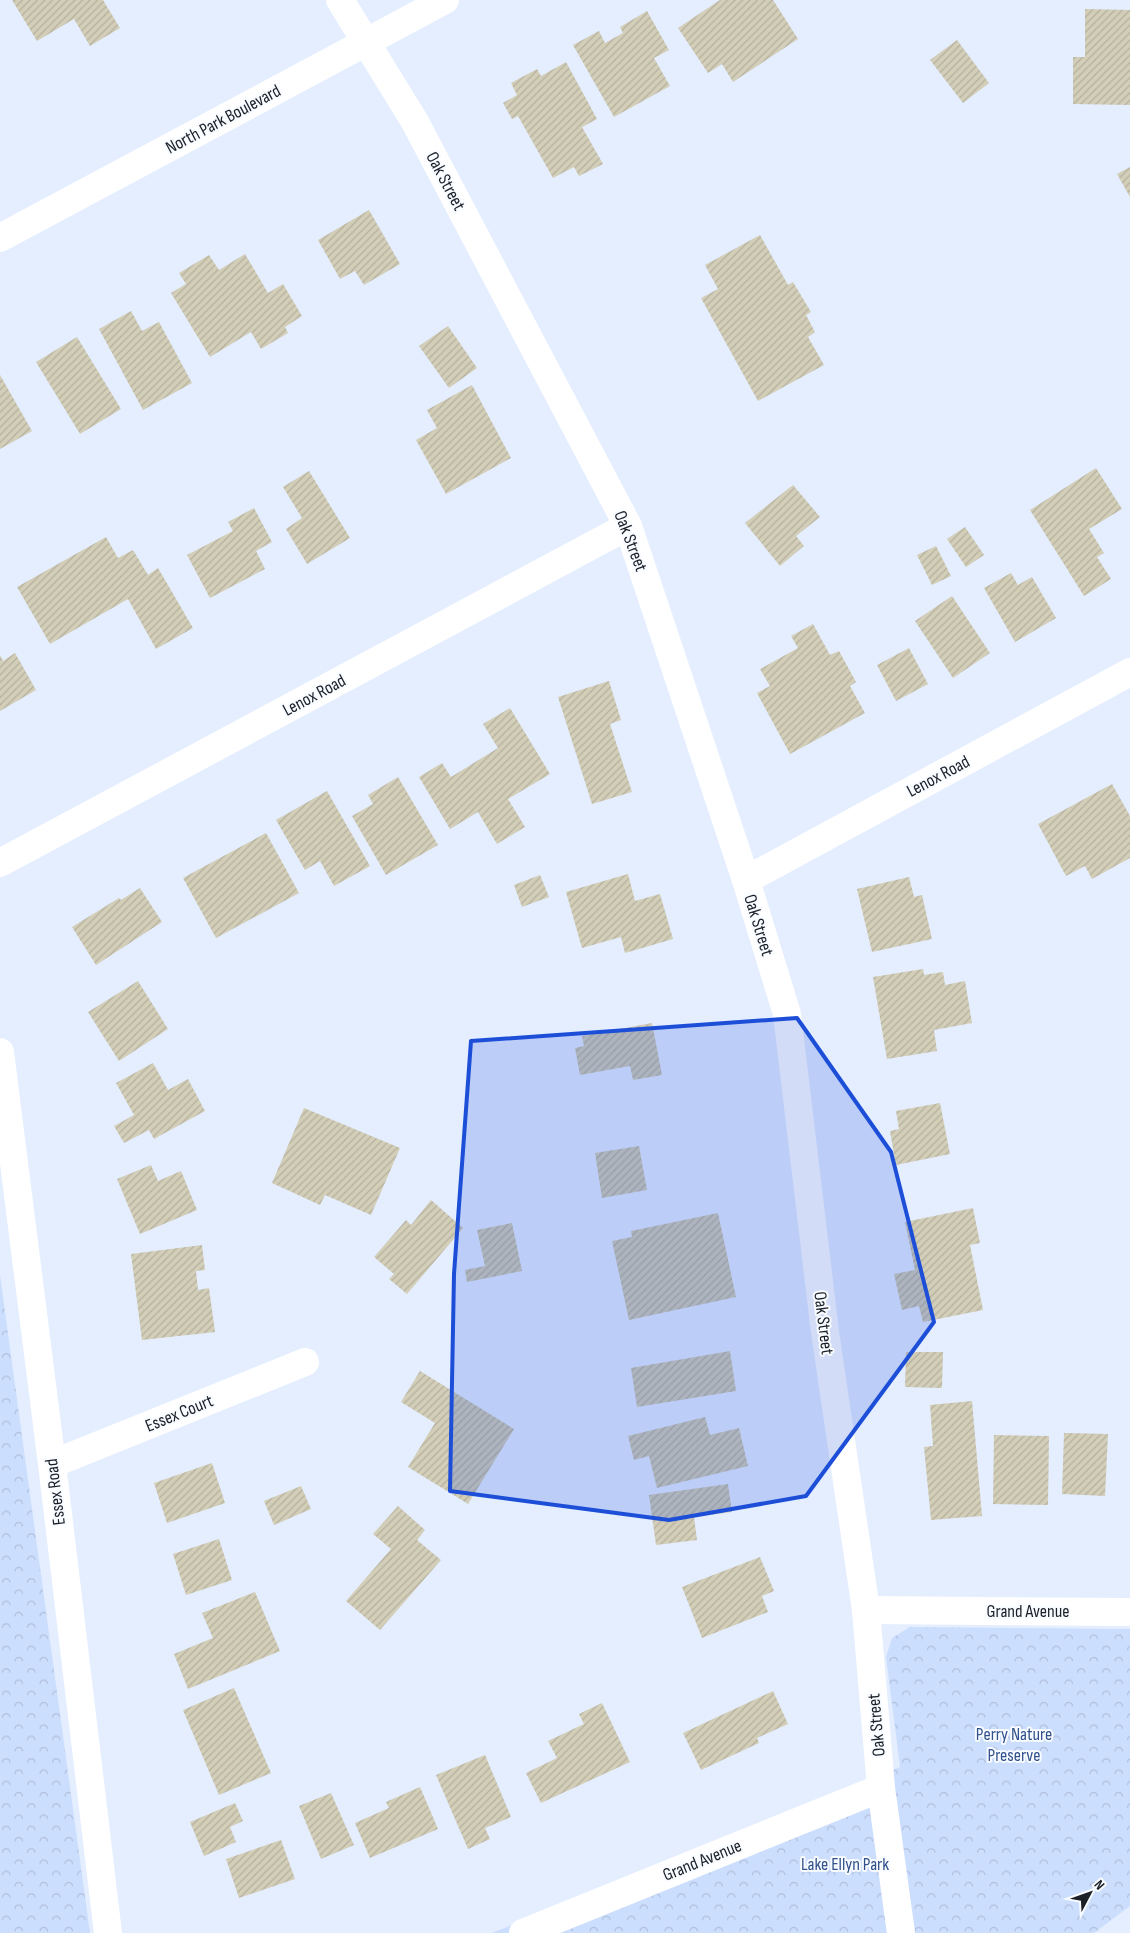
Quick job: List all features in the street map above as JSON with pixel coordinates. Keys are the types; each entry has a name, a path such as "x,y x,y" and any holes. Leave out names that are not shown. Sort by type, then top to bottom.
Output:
{"street":[{"name":"Oak Street","path":"340,0 415,122 628,526 746,880 786,1014 825,1332 866,1610 881,1788 901,1933"},
{"name":"North Park Boulevard","path":"0,238 445,0"},
{"name":"Lenox Road","path":"0,863 628,526"},
{"name":"Lenox Road","path":"746,880 1130,672"},
{"name":"Essex Road","path":"0,1052 108,1933"},
{"name":"Essex Court","path":"52,1464 305,1362"},
{"name":"Grand Avenue","path":"866,1610 1130,1612"},
{"name":"Grand Avenue","path":"523,1933 881,1788"}],"highlighted area":[{"path":"797,1018 891,1152 934,1322 806,1496 669,1520 450,1491 454,1274 471,1041"}],"green space":[{"path":"0,1275 90,1933 0,1933"},
{"name":"Perry Nature Preserve","path":"910,1627 1130,1629 1130,1906 1094,1933 492,1933 900,1767 886,1657 892,1638"}],"building":[{"path":"12,0 103,0 120,28 90,46 74,19 37,41"},
{"path":"720,0 773,0 798,39 733,82 722,64 708,73 678,28"},
{"path":"1085,9 1130,10 1130,105 1073,104 1073,57 1085,57"},
{"path":"647,11 669,50 654,58 670,86 614,117 573,45 599,31 605,43 623,33 620,27"},
{"path":"957,40 989,83 963,103 930,60"},
{"path":"566,62 597,119 582,127 603,164 579,176 574,167 553,178 518,116 512,119 503,103 517,95 511,83 537,69 541,76"},
{"path":"1130,167 1130,197 1117,174"},
{"path":"369,210 400,264 364,285 355,271 340,279 318,240"},
{"path":"760,235 788,285 793,282 811,312 806,315 815,332 808,337 824,365 758,401 701,298 718,289 705,265"},
{"path":"245,254 268,293 283,284 302,316 285,327 288,333 261,349 251,332 210,357 171,293 186,284 179,273 209,255 219,270"},
{"path":"131,311 142,331 159,322 192,383 143,410 99,329"},
{"path":"448,326 477,368 449,388 419,346"},
{"path":"77,337 121,409 80,434 36,362"},
{"path":"0,375 32,431 0,449"},
{"path":"472,385 511,458 446,494 416,440 437,428 427,410"},
{"path":"1096,468 1122,509 1089,529 1104,553 1097,557 1111,579 1084,596 1030,510"},
{"path":"309,471 350,538 307,564 286,529 302,518 283,487"},
{"path":"793,485 820,517 796,536 804,546 780,566 745,523"},
{"path":"254,508 272,542 256,551 265,569 210,598 187,555 233,531 228,522"},
{"path":"965,527 984,555 966,567 947,539"},
{"path":"106,537 118,558 133,550 148,575 158,568 193,628 156,649 128,599 50,644 17,587"},
{"path":"936,546 951,576 932,585 917,555"},
{"path":"1011,573 1018,585 1032,577 1056,618 1015,642 984,588"},
{"path":"952,596 990,653 953,678 915,621"},
{"path":"813,624 830,655 839,651 856,682 850,686 865,713 790,754 757,693 770,686 760,669 798,648 791,636"},
{"path":"909,648 928,684 896,701 877,665"},
{"path":"15,653 36,690 0,711 0,655 3,661"},
{"path":"609,681 621,720 610,724 632,792 592,804 558,697"},
{"path":"510,708 550,774 508,799 525,827 497,844 478,812 450,829 419,777 442,763 451,777 498,748 483,724"},
{"path":"398,777 438,845 386,875 352,816 373,804 368,795"},
{"path":"1112,784 1130,816 1130,858 1092,879 1085,866 1066,876 1038,824"},
{"path":"327,791 370,866 334,886 320,861 305,870 276,820"},
{"path":"266,833 299,893 216,938 183,878"},
{"path":"628,874 635,901 660,894 673,939 625,953 621,937 582,948 566,892"},
{"path":"540,875 549,897 522,907 514,885"},
{"path":"909,877 914,897 922,895 932,939 872,952 857,889"},
{"path":"140,888 162,922 96,965 72,927 119,898 121,900"},
{"path":"923,969 924,975 943,972 945,985 965,981 972,1023 934,1030 937,1051 887,1059 873,977"},
{"path":"138,981 168,1029 119,1061 88,1012"},
{"path":"652,1023 662,1075 633,1080 630,1066 580,1075 575,1048 584,1046 582,1036"},
{"path":"153,1063 168,1090 188,1079 205,1111 154,1139 149,1130 124,1143 114,1126 134,1115 116,1083"},
{"path":"940,1103 950,1154 896,1165 890,1131 899,1129 896,1111"},
{"path":"304,1108 400,1148 371,1215 325,1195 320,1205 272,1183"},
{"path":"639,1146 647,1190 602,1198 595,1153"},
{"path":"151,1165 158,1181 181,1171 197,1210 140,1234 117,1179"},
{"path":"431,1200 463,1228 407,1294 389,1279 394,1274 374,1257 406,1220 411,1225"},
{"path":"973,1208 980,1243 970,1245 983,1310 923,1322 919,1306 902,1310 894,1274 915,1270 905,1222"},
{"path":"718,1213 736,1297 629,1320 612,1241 632,1237 631,1231"},
{"path":"512,1223 522,1271 467,1282 465,1270 485,1266 477,1230"},
{"path":"202,1245 205,1270 196,1271 198,1290 209,1288 215,1332 142,1340 131,1254"},
{"path":"730,1351 736,1391 637,1407 631,1368"},
{"path":"906,1352 943,1352 942,1388 905,1387"},
{"path":"420,1371 514,1429 468,1504 408,1467 435,1423 401,1402"},
{"path":"972,1401 982,1516 931,1520 924,1447 933,1446 930,1405"},
{"path":"705,1417 710,1435 739,1428 748,1466 657,1488 649,1456 634,1460 628,1436"},
{"path":"1064,1433 1108,1434 1105,1496 1062,1494"},
{"path":"994,1435 1049,1436 1048,1505 993,1504"},
{"path":"212,1463 225,1503 167,1523 154,1483"},
{"path":"728,1484 732,1512 694,1517 697,1540 656,1545 649,1495"},
{"path":"301,1486 311,1509 274,1525 264,1501"},
{"path":"398,1506 425,1530 417,1540 441,1560 380,1630 346,1601 391,1549 373,1534"},
{"path":"219,1539 232,1580 186,1595 173,1554"},
{"path":"760,1557 774,1591 762,1596 768,1612 702,1638 682,1587"},
{"path":"255,1592 280,1651 188,1689 174,1654 213,1638 202,1613"},
{"path":"234,1688 271,1773 219,1795 183,1710"},
{"path":"773,1691 788,1724 757,1738 759,1743 701,1770 683,1733"},
{"path":"602,1703 630,1762 541,1803 526,1773 557,1758 548,1741 584,1724 579,1714"},
{"path":"485,1755 511,1817 485,1828 490,1839 468,1849 436,1775"},
{"path":"420,1787 438,1829 370,1858 355,1823 389,1808 386,1802"},
{"path":"331,1793 354,1845 321,1859 299,1806"},
{"path":"235,1803 243,1821 230,1827 236,1842 204,1856 190,1822"},
{"path":"281,1840 295,1879 239,1898 226,1859"}],"park label":[{"name":"Lake Ellyn Park","path":"845,1864"}]}
